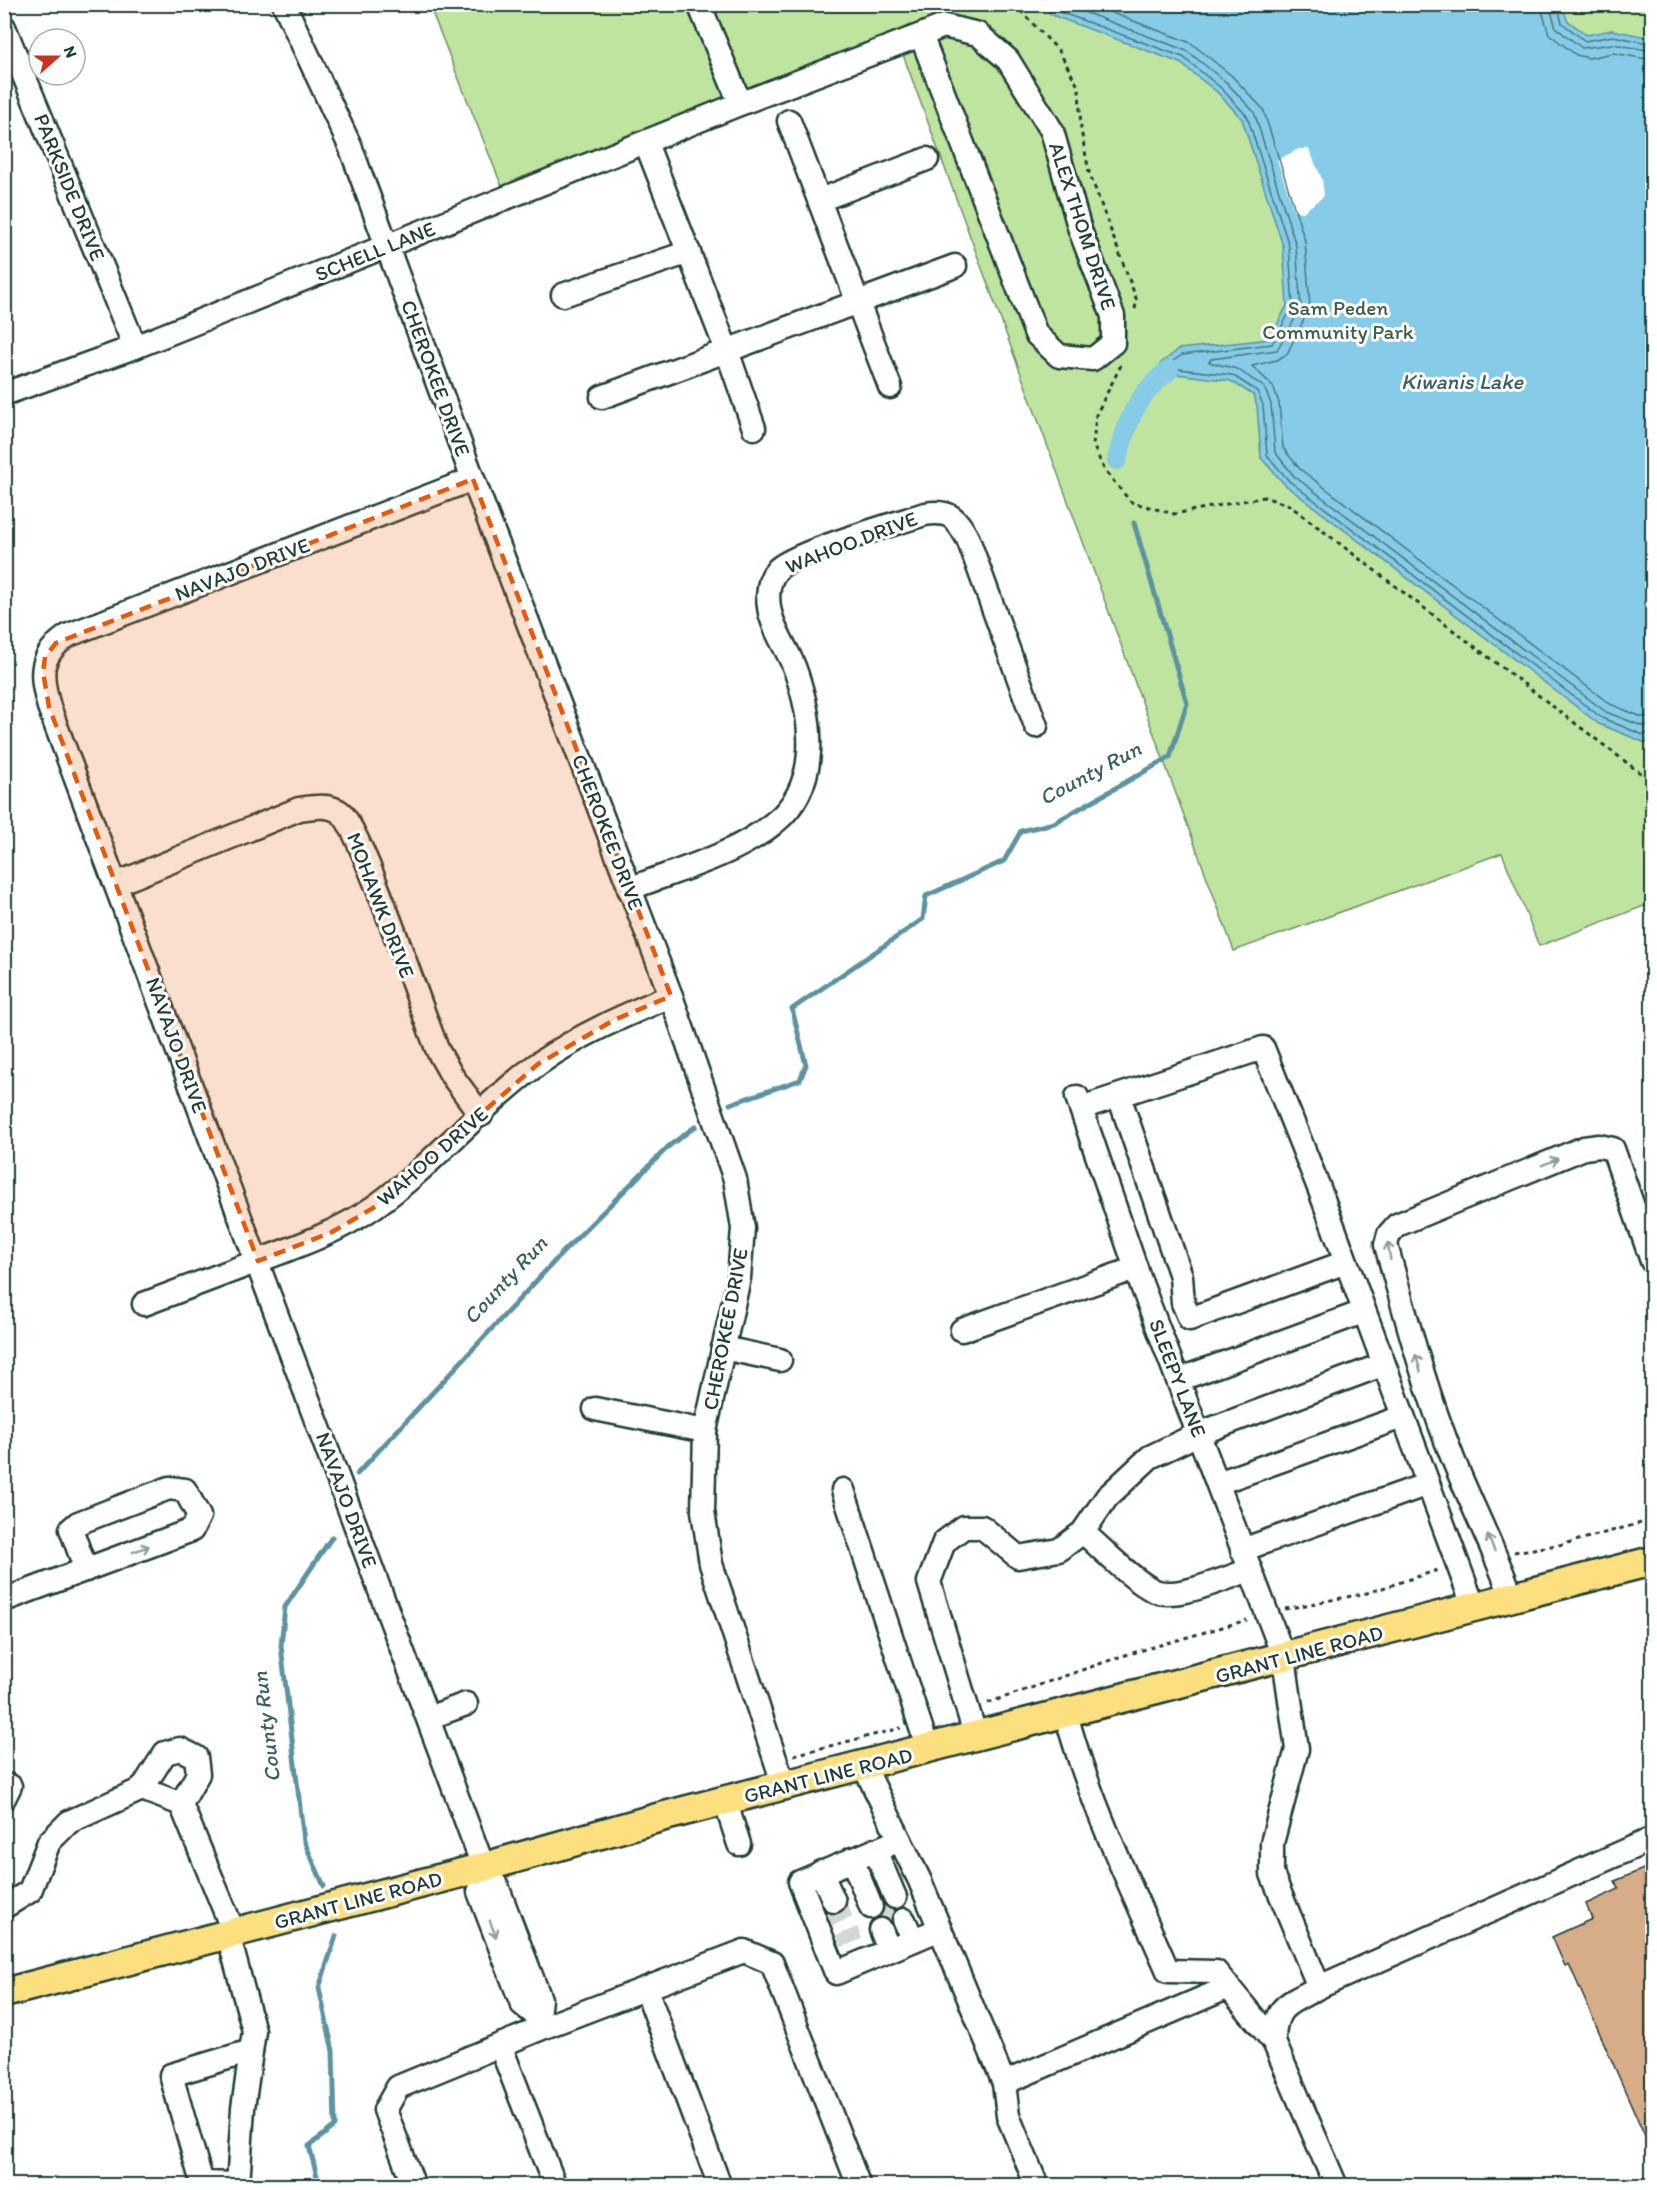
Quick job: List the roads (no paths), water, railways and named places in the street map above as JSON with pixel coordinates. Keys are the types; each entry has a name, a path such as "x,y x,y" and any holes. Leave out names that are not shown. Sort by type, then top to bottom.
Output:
{"main road":[{"name":"GRANT LINE ROAD","path":"4,1993 231,1933 485,1871 725,1801 864,1766 924,1736 972,1723 1066,1714 1653,1561"}],"street":[{"name":"CHEROKEE DRIVE","path":"284,4 350,146 473,479 671,996 727,1154 740,1204 743,1228 739,1278 705,1431 703,1511 711,1564 784,1786"},
{"path":"699,4 742,103"},
{"name":"ALEX THOM DRIVE","path":"742,103 944,26 978,34 1008,60 1052,131 1080,230 1113,316 1113,343 1093,359 1059,356 1036,334 921,35"},
{"name":"PARKSIDE DRIVE","path":"4,27 135,347"},
{"name":"SCHELL LANE","path":"4,394 135,347 742,103"},
{"path":"789,121 860,301 890,387"},
{"path":"646,143 728,351 754,428"},
{"path":"820,200 927,159"},
{"path":"563,295 689,252"},
{"path":"602,398 955,266"},
{"name":"NAVAJO DRIVE","path":"473,479 69,635 56,643 45,657 44,689 136,942 158,992 184,1070 258,1261 485,1871 497,1886 540,1999 540,2023"},
{"name":"WAHOO DRIVE","path":"629,889 727,850 761,833 776,822 801,791 810,751 807,710 796,672 772,622 768,591 776,570 797,558 925,514 939,512 952,516 968,539 1036,726"},
{"name":"MOHAWK DRIVE","path":"116,884 299,809 327,807 339,812 348,821 374,880 438,1051 452,1076 481,1115"},
{"name":"WAHOO DRIVE","path":"144,1304 332,1232 373,1208 434,1160 503,1093 538,1064 577,1039 671,996"},
{"path":"1346,1262 1190,1319 1184,1303 1181,1276 1119,1096 1263,1048 1319,1188 1346,1262 1364,1312 1382,1365 1474,1608"},
{"name":"SLEEPY LANE","path":"1119,1096 1079,1102 1136,1268 1284,1658 1297,1749 1272,1843 1272,1874 1319,1987"},
{"path":"1512,1598 1496,1554 1453,1460 1420,1369 1386,1245 1389,1234 1397,1225 1584,1148 1599,1146 1613,1149 1653,1261"},
{"path":"962,1330 1136,1268"},
{"path":"1178,1380 1364,1312"},
{"path":"723,1348 780,1360"},
{"path":"972,1723 929,1582 944,1542 964,1527 982,1527 1018,1557 1059,1550 1083,1532 1107,1497 1150,1457 1198,1434 1382,1365"},
{"name":"CHEROKEE DRIVE","path":"595,1409 705,1431"},
{"path":"1218,1483 1402,1417"},
{"path":"1083,1532 1127,1571 1156,1591 1183,1592 1246,1560 1428,1484"},
{"path":"4,1600 87,1570 192,1530 199,1516 186,1490 169,1488 78,1523 71,1529 87,1570"},
{"path":"843,1490 924,1736"},
{"path":"428,1718 466,1704"},
{"path":"1066,1714 1080,1765 1107,1837 1168,1971 1216,1972 1274,2042 1336,2186"},
{"path":"4,1907 30,1891 49,1842 69,1822 142,1789 165,1753 180,1749 196,1757 198,1774 181,1804"},
{"path":"864,1766 940,1929 1004,2083 1008,2116 1037,2186"},
{"path":"142,1789 181,1804 231,1933 254,2031 243,2108 238,2185 202,2183 171,2074 251,2051"},
{"path":"725,1801 739,1844"},
{"path":"1274,2042 1274,2021 1283,2007 1319,1987 1653,1839"},
{"path":"900,1840 800,1882 801,1890 836,1973 849,1956 897,1935 940,1929"},
{"path":"863,1855 883,1902"},
{"path":"815,1874 827,1904"},
{"path":"414,2186 385,2110 399,2087 500,2045 540,2023 646,1989 744,1951 772,1963 859,2186"},
{"path":"1004,2083 1229,1986"},
{"path":"646,1989 720,2186"},
{"path":"500,2045 555,2186"}],"water":[{"name":"Kiwanis Lake","path":"1049,4 1562,4 1567,20 1587,35 1612,30 1652,38 1652,736 1646,743 1599,724 1285,485 1261,458 1257,406 1253,395 1231,381 1176,374 1160,364 1179,349 1270,339 1287,305 1283,246 1242,119 1217,92 1180,63 1049,14"}],"waterway":[{"name":"County Run","path":"1117,460 1134,410 1148,389 1169,370"},
{"name":"County Run","path":"730,1104 800,1080 806,1065 792,1009 923,919 926,896 1004,861 1021,831 1054,823 1170,757 1187,703 1134,523"},
{"name":"County Run","path":"357,1474 564,1251 669,1146 696,1126"},
{"name":"County Run","path":"324,1886 304,1841 281,1646 285,1607 332,1537"},
{"name":"County Run","path":"307,2186 317,2176 309,2146 335,2126 333,2051 319,1988 336,1936"}],"tunnel":[{"path":"834,1901 852,1943"},
{"path":"883,1902 893,1926"}],"park label":[{"name":"Sam Peden Community Park","path":"1338,319"}]}
